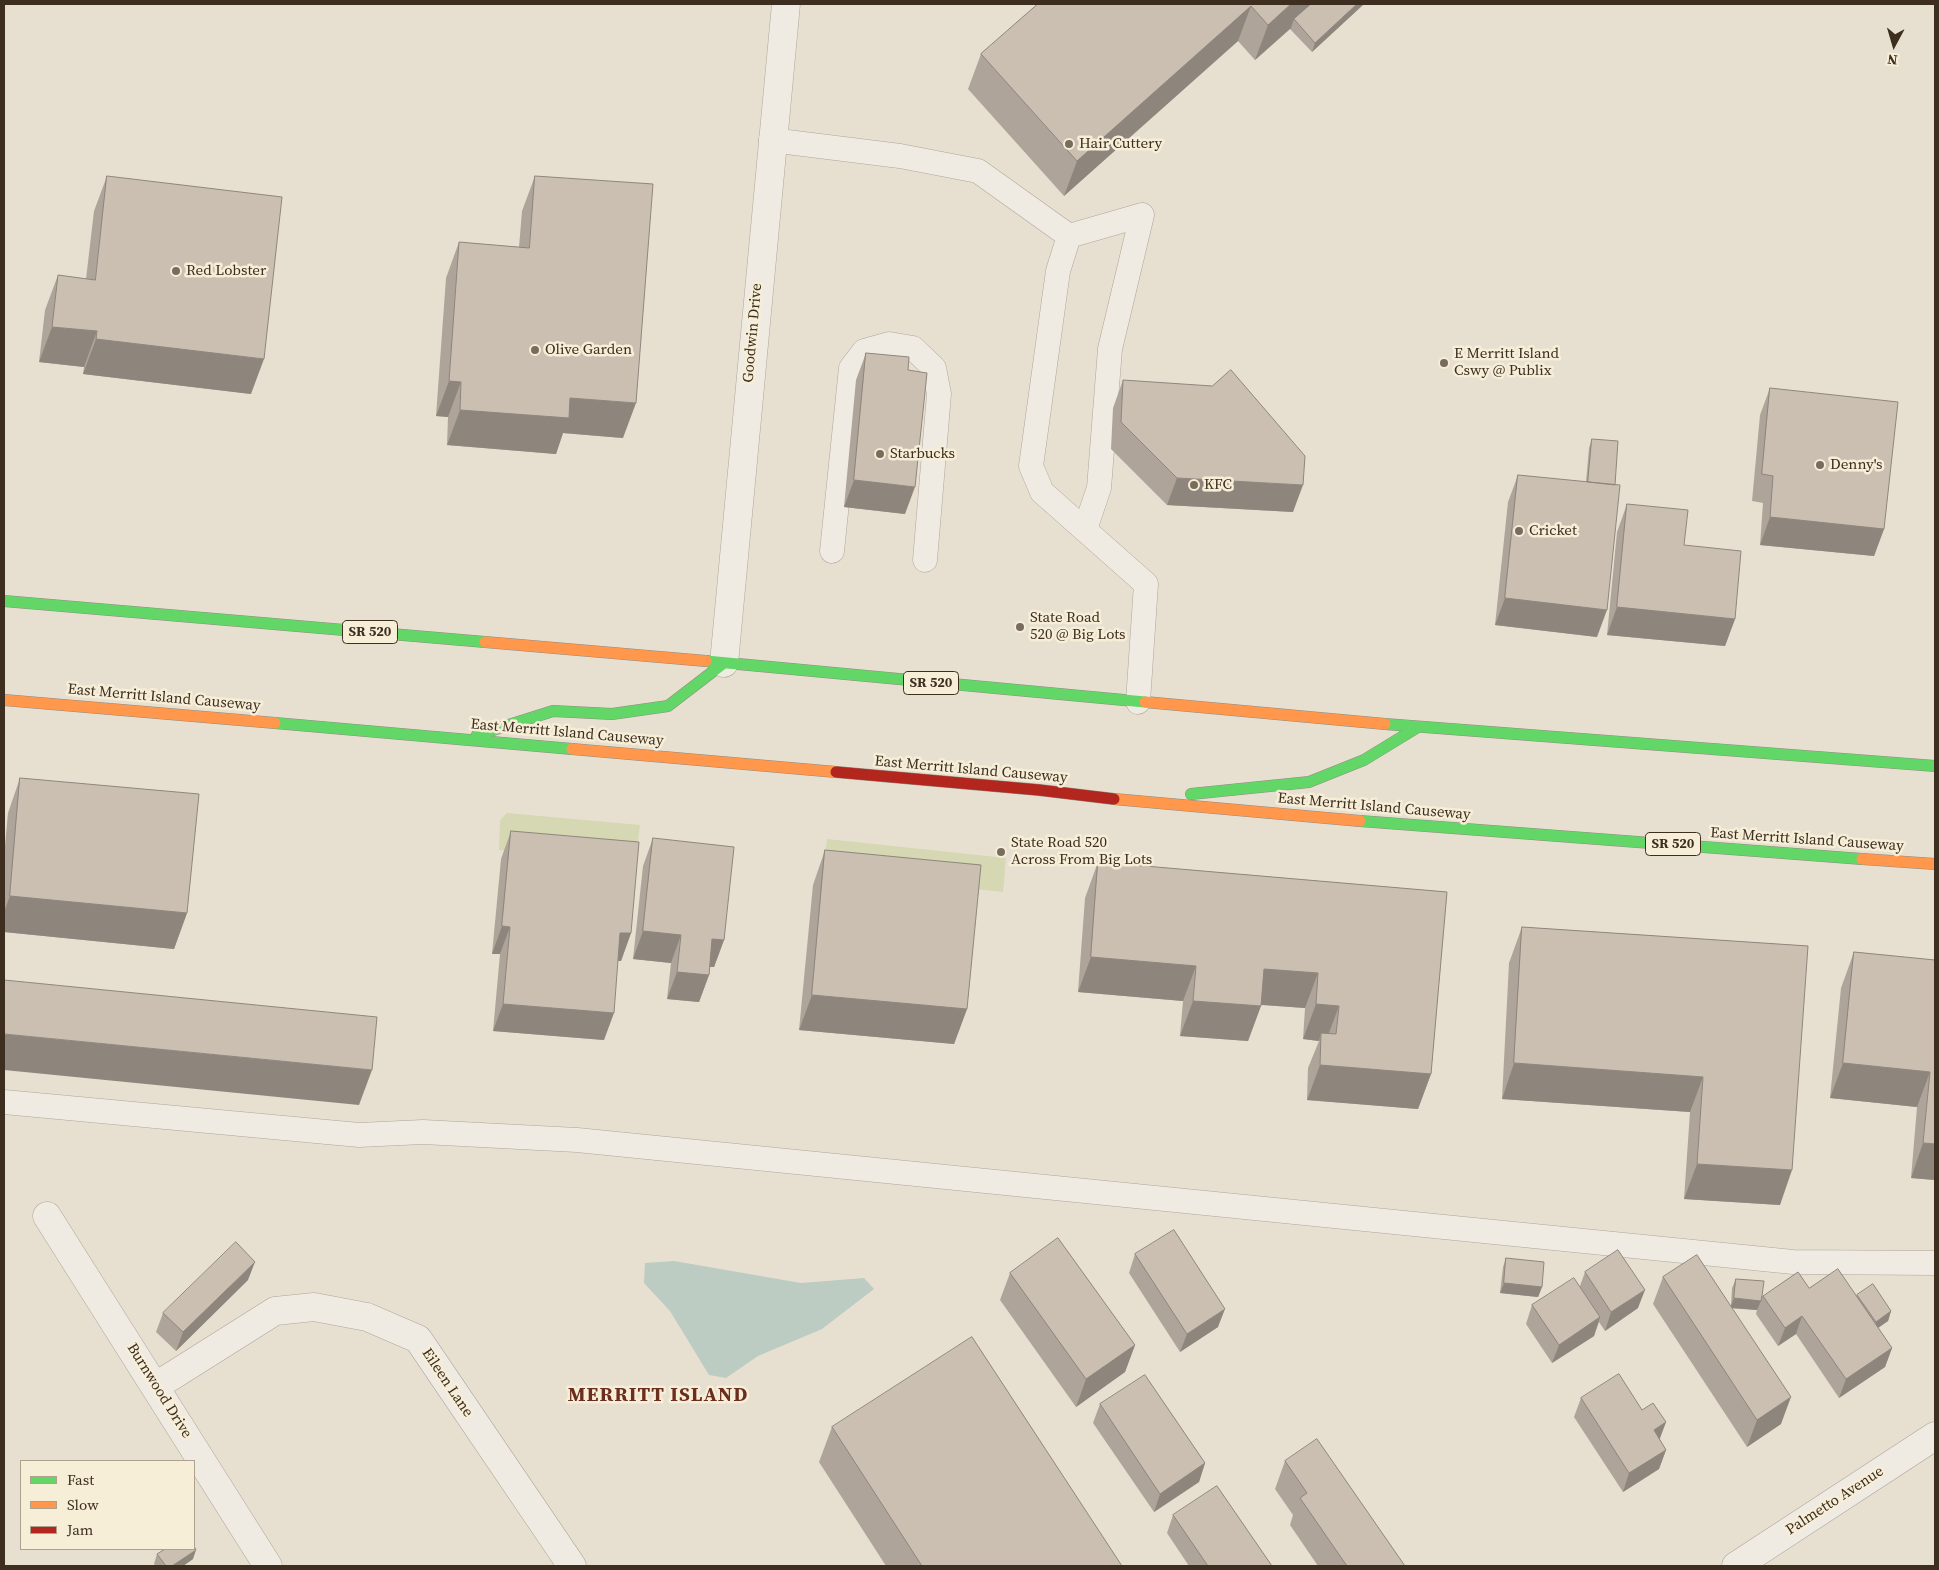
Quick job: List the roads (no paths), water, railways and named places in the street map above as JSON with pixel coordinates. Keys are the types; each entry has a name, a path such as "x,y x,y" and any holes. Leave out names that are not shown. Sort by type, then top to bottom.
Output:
{"main road":[{"name":"SR 520","path":"4,601 724,663 1418,727 1935,766"},
{"path":"462,739 553,711 612,714 668,706 724,663"},
{"name":"East Merritt Island Causeway","path":"4,700 1039,790 1129,802 1935,864"},
{"path":"1129,802 1309,782 1364,760 1418,727"}],"street":[{"name":"Goodwin Drive","path":"724,663 771,140 786,4"},
{"name":"Burnwood Drive","path":"47,1216 268,1566"},
{"name":"Eileen Lane","path":"156,1386 275,1310 314,1307 367,1317 418,1339 572,1566"},
{"name":"Palmetto Avenue","path":"1736,1566 1935,1436"}],"lane":[{"path":"771,140 900,156 978,171 1070,236"},
{"path":"1070,236 1142,214 1110,349 1099,488 1085,529"},
{"path":"1070,236 1058,271 1031,466 1042,492 1146,584 1138,702"},
{"path":"832,551 851,368 864,351 889,344 913,348 934,368 939,394 925,560"},
{"path":"4,1102 359,1135 424,1132 577,1140 1794,1262 1935,1263"}],"place":[{"name":"Hair Cuttery","path":"1069,144"},
{"name":"Red Lobster","path":"176,271"},
{"name":"Olive Garden","path":"535,350"},
{"name":"E Merritt Island Cswy @ Publix","path":"1444,363"},
{"name":"Starbucks","path":"880,454"},
{"name":"Denny's","path":"1820,465"},
{"name":"KFC","path":"1194,485"},
{"name":"Cricket","path":"1519,531"},
{"name":"State Road 520 @ Big Lots","path":"1020,627"},
{"name":"State Road 520 Across From Big Lots","path":"1001,852"}],"district":[{"name":"MERRITT ISLAND","path":"658,1396"}]}
